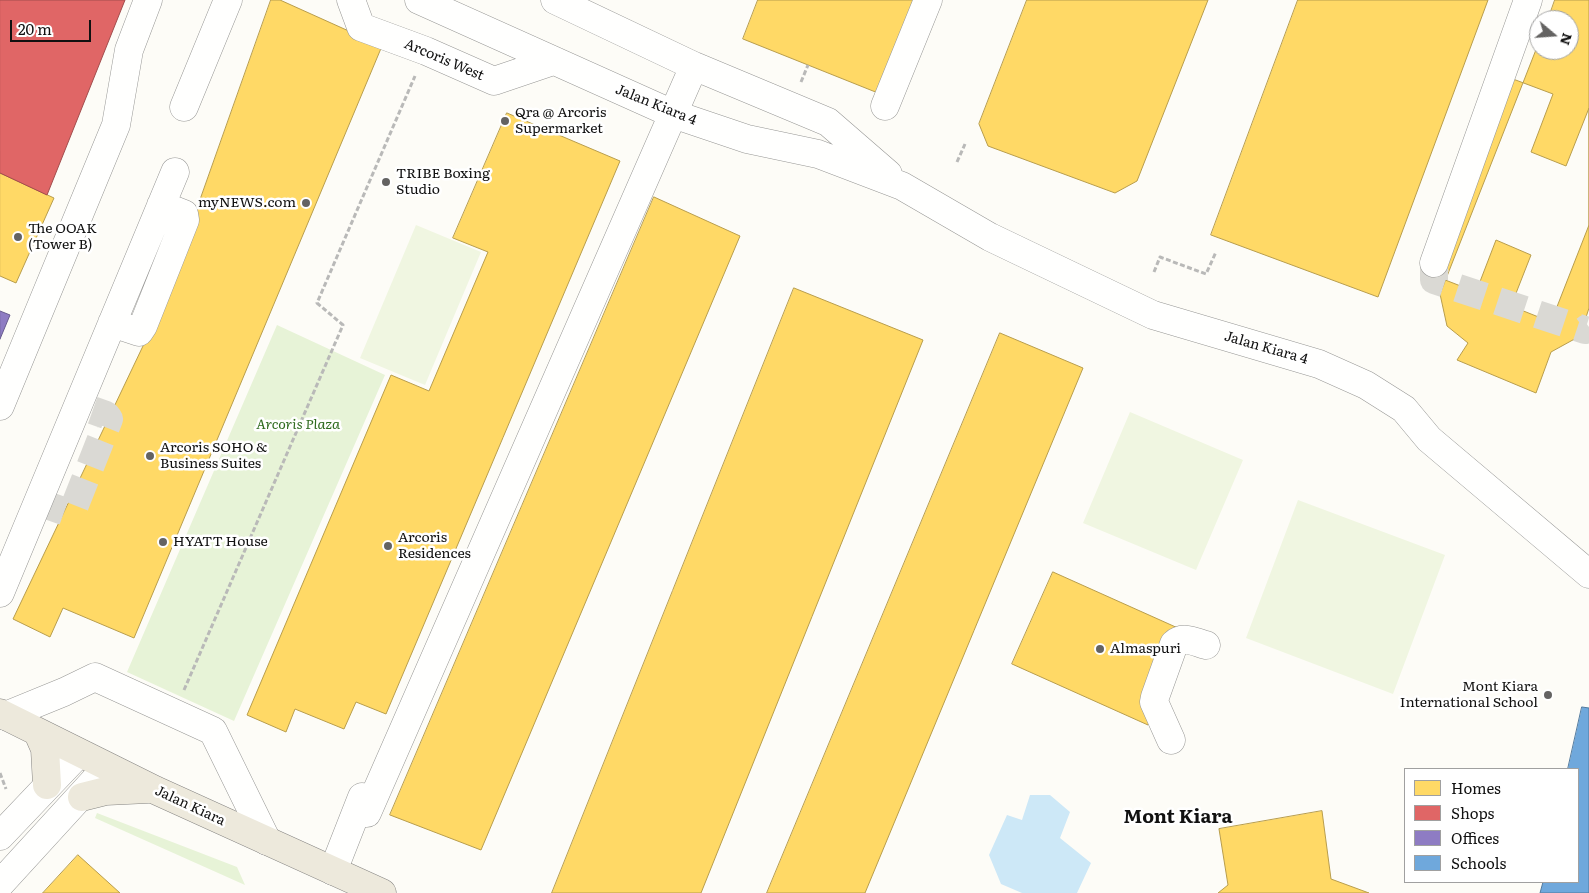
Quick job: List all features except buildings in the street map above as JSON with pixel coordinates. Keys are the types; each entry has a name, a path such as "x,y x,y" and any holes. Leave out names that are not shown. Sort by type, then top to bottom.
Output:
{"main road":[{"name":"Jalan Kiara","path":"2,715 155,790 382,893"},
{"path":"38,733 45,749 47,785"},
{"path":"82,796 106,791 155,790"}],"street":[{"path":"0,406 116,125 128,50 148,0"},
{"path":"184,107 228,0"},
{"name":"Arcoris West","path":"351,0 361,27 426,51 494,81 553,61"},
{"name":"Jalan Kiara 4","path":"419,0 673,114 747,139 818,154 902,186 990,237 1153,315 1319,364 1366,385 1404,409 1429,439 1589,574"},
{"name":"Jalan Kiara 4","path":"555,0 694,66 828,122 902,186"},
{"path":"885,106 928,0"},
{"path":"1434,263 1528,0"},
{"path":"356,813 367,813 506,477 694,66"},
{"path":"0,593 174,172"},
{"path":"333,872 455,571"},
{"path":"1171,740 1154,702 1174,644 1178,640 1184,639 1206,645"},
{"path":"2,715 64,692 95,678 213,730 267,841"},
{"path":"0,836 79,753"},
{"path":"0,884 107,767"}],"path":[{"path":"174,713 342,325 317,304 426,51"},
{"path":"801,82 808,65"},
{"path":"958,162 965,144"},
{"path":"1154,272 1160,257 1206,274 1216,252"}],"green space":[{"path":"416,225 481,252 425,385 360,358"},
{"name":"Arcoris Plaza","path":"277,325 385,375 234,721 127,672"},
{"path":"1130,412 1243,460 1196,570 1083,523"},
{"path":"1298,500 1445,555 1393,694 1246,638"},
{"path":"97,813 237,867 245,885 95,818"}],"water":[{"path":"1030,795 1050,795 1070,812 1060,838 1091,863 1077,893 1022,893 1001,884 989,855 1007,815 1022,820"}],"tunnel":[{"path":"1434,263 1434,280 1585,330 1589,327"},
{"path":"38,502 66,512 73,510 109,419 106,415 78,405"}],"place":[{"name":"Qra @ Arcoris Supermarket","path":"505,121"},
{"name":"TRIBE Boxing Studio","path":"386,182"},
{"name":"myNEWS.com","path":"306,203"},
{"name":"The OOAK (Tower B)","path":"18,237"},
{"name":"Arcoris SOHO & Business Suites","path":"150,456"},
{"name":"HYATT House","path":"163,542"},
{"name":"Arcoris Residences","path":"388,546"},
{"name":"Almaspuri","path":"1100,649"},
{"name":"Mont Kiara International School","path":"1548,695"}],"district":[{"name":"Mont Kiara","path":"1178,817"}]}
